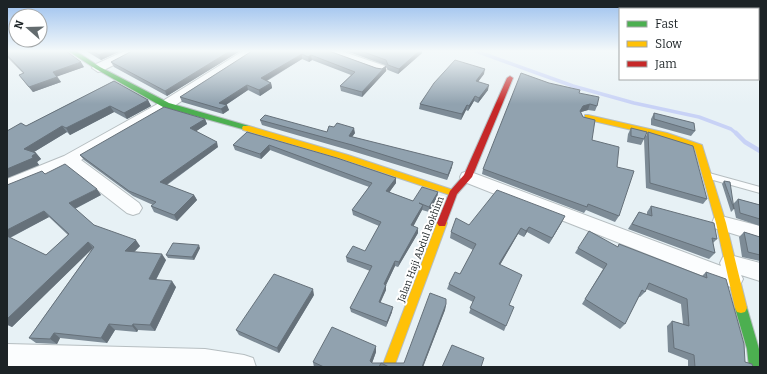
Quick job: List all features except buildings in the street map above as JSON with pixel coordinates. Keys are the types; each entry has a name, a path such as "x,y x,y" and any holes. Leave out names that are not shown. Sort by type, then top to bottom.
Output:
{"street":[{"path":"99,68 166,105 345,157 453,194"},
{"path":"7,186 70,160 166,105 224,68"},
{"name":"Jalan Haji Abdul Rokhim","path":"388,367 453,194 468,177 510,78"},
{"path":"588,117 696,144 700,152 706,176 722,222 755,367"},
{"path":"70,160 132,208"},
{"path":"468,177 732,271 760,272"},
{"path":"722,222 760,234"},
{"path":"7,356 59,362 205,361 244,367"}],"lane":[{"path":"706,176 760,190"}],"waterway":[{"path":"524,68 573,86 634,103 699,117 731,129 737,134"},
{"path":"737,134 745,142 760,151"}],"traffic: fast":[{"path":"99,68 166,105 246,128"},
{"path":"741,308 753,349 755,367"}],"traffic: slow":[{"path":"588,117 664,135 699,147 721,223 741,308"},
{"path":"246,128 345,157 453,193"},
{"path":"388,367 442,223"}],"traffic: jam":[{"path":"442,223 453,193 468,177 510,78"}]}
